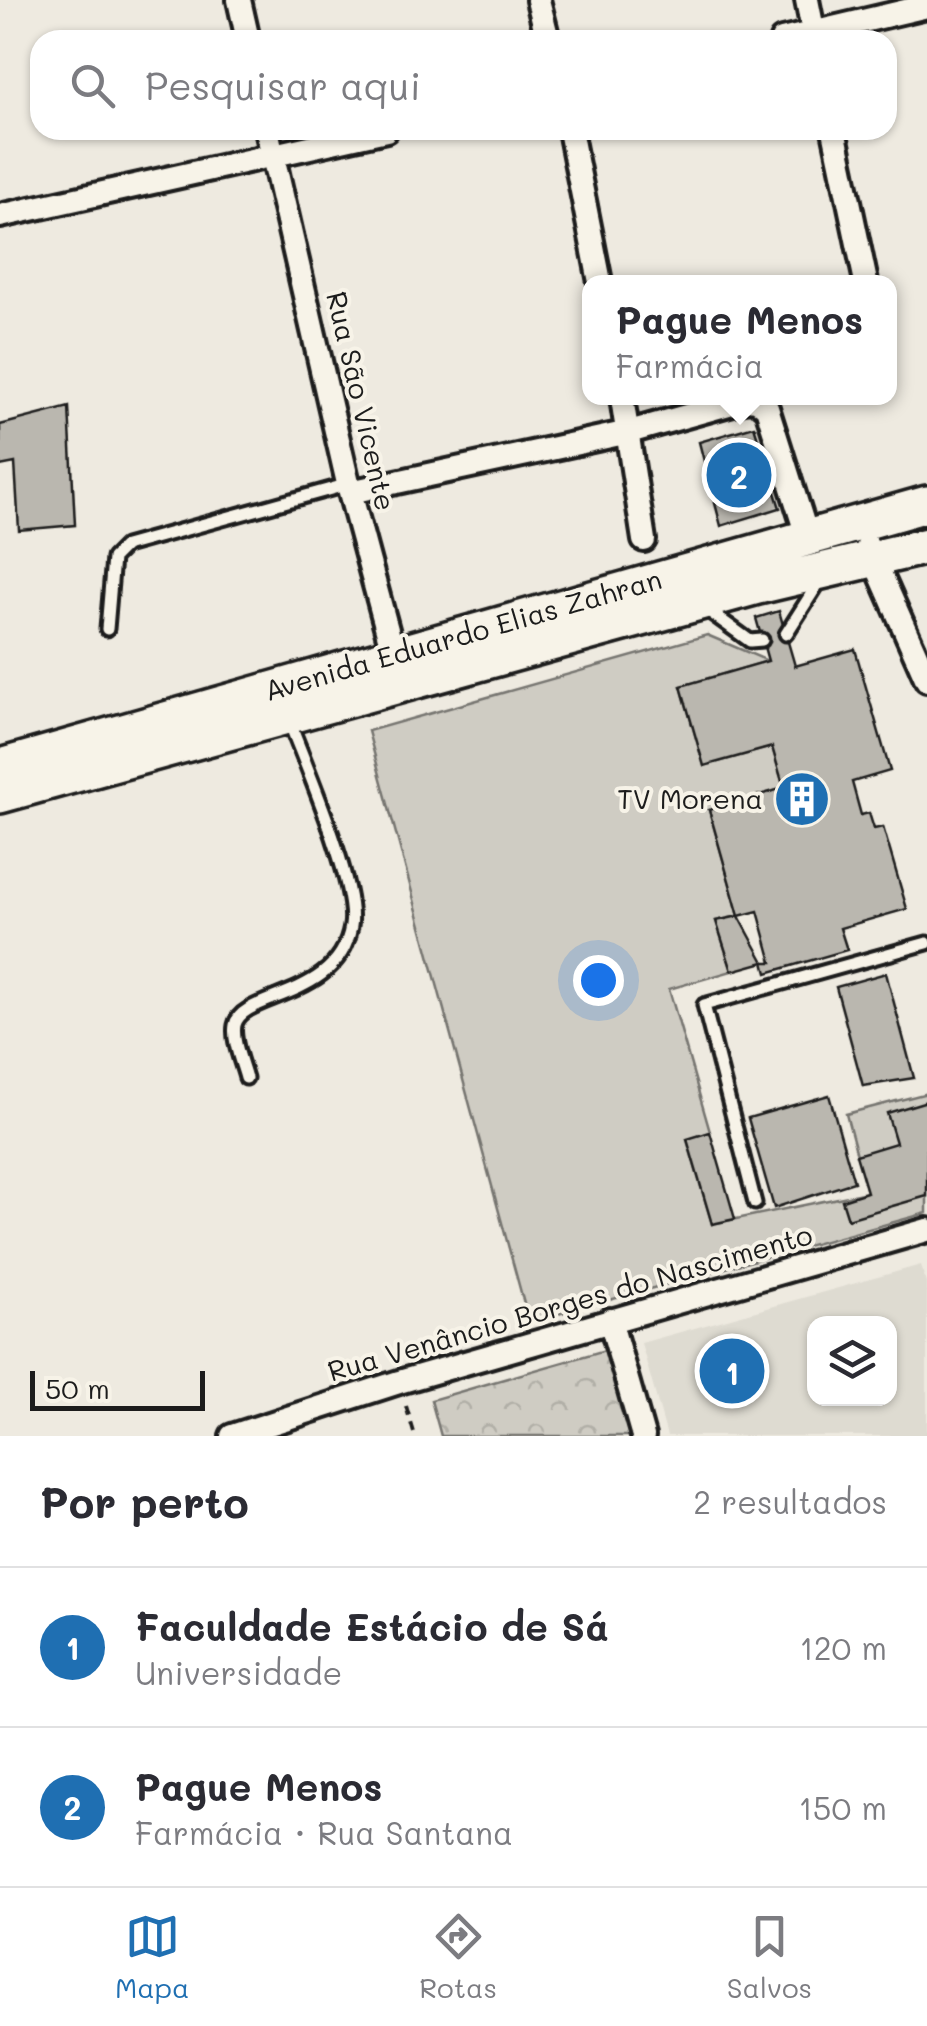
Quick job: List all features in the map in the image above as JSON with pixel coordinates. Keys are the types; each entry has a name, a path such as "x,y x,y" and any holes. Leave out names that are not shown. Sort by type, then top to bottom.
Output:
{"main road":[{"name":"Avenida Eduardo Elias Zahran","path":"1,771 286,716 397,669 927,504"},
{"path":"758,586 808,539"},
{"name":"Avenida Eduardo Elias Zahran","path":"1,771 397,669 698,603 927,546"}],"street":[{"path":"239,0 246,30"},
{"path":"538,0 546,30"},
{"path":"807,0 814,30"},
{"path":"837,30 927,6"},
{"name":"Rua São Vicente","path":"270,140 349,488 397,669"},
{"path":"0,216 343,140"},
{"path":"572,140 599,275"},
{"path":"836,140 865,275"},
{"path":"623,405 644,540"},
{"path":"349,488 629,432 729,405"},
{"path":"763,405 808,539"},
{"path":"862,523 874,561 927,680"},
{"name":"Rua Venâncio Borges do Nascimento","path":"232,1436 399,1382 927,1230"},
{"path":"610,1320 644,1436"}],"lane":[{"path":"107,629 113,558 126,546 349,488"},
{"path":"786,634 825,572"},
{"path":"698,603 750,641 762,640"},
{"path":"246,1078 234,1030 237,1019 248,1010 324,976 338,960 352,925 348,884 286,716"},
{"path":"755,1203 704,1004 927,943"}],"path":[{"path":"399,1382 416,1436"}],"shaded area":[{"path":"921,1265 927,1287 927,1436 667,1436 641,1343"}],"green space":[{"path":"707,635 768,661 681,686 704,766 772,747 784,788 709,810 739,916 716,921 732,971 669,989 710,1132 687,1140 712,1224 867,1192 846,1114 927,1093 927,1213 529,1322 368,731"},
{"path":"605,1350 630,1436 441,1436 431,1400"}],"building":[{"path":"69,407 75,525 19,530 15,463 0,466 0,425"},
{"path":"754,426 780,508 721,526 699,442"},
{"name":"TV Morena","path":"779,611 795,666 855,649 890,771 852,782 861,815 869,813 874,829 883,827 907,909 840,928 847,950 767,973 764,962 772,962 758,911 739,916 709,810 784,788 772,747 704,766 681,686 768,661 756,618"},
{"path":"739,916 764,962 732,971 716,921"},
{"path":"886,973 914,1078 863,1086 836,987"},
{"path":"829,1095 854,1182 774,1208 748,1118"},
{"path":"927,1101 927,1196 848,1219 842,1200 867,1192 856,1155 896,1143 887,1113"},
{"path":"710,1132 735,1219 712,1224 687,1139"}],"place":[{"name":"Pague Menos","path":"739,475"},
{"name":"TV Morena","path":"802,799"},
{"name":"Faculdade Estácio de Sá","path":"732,1371"}]}
